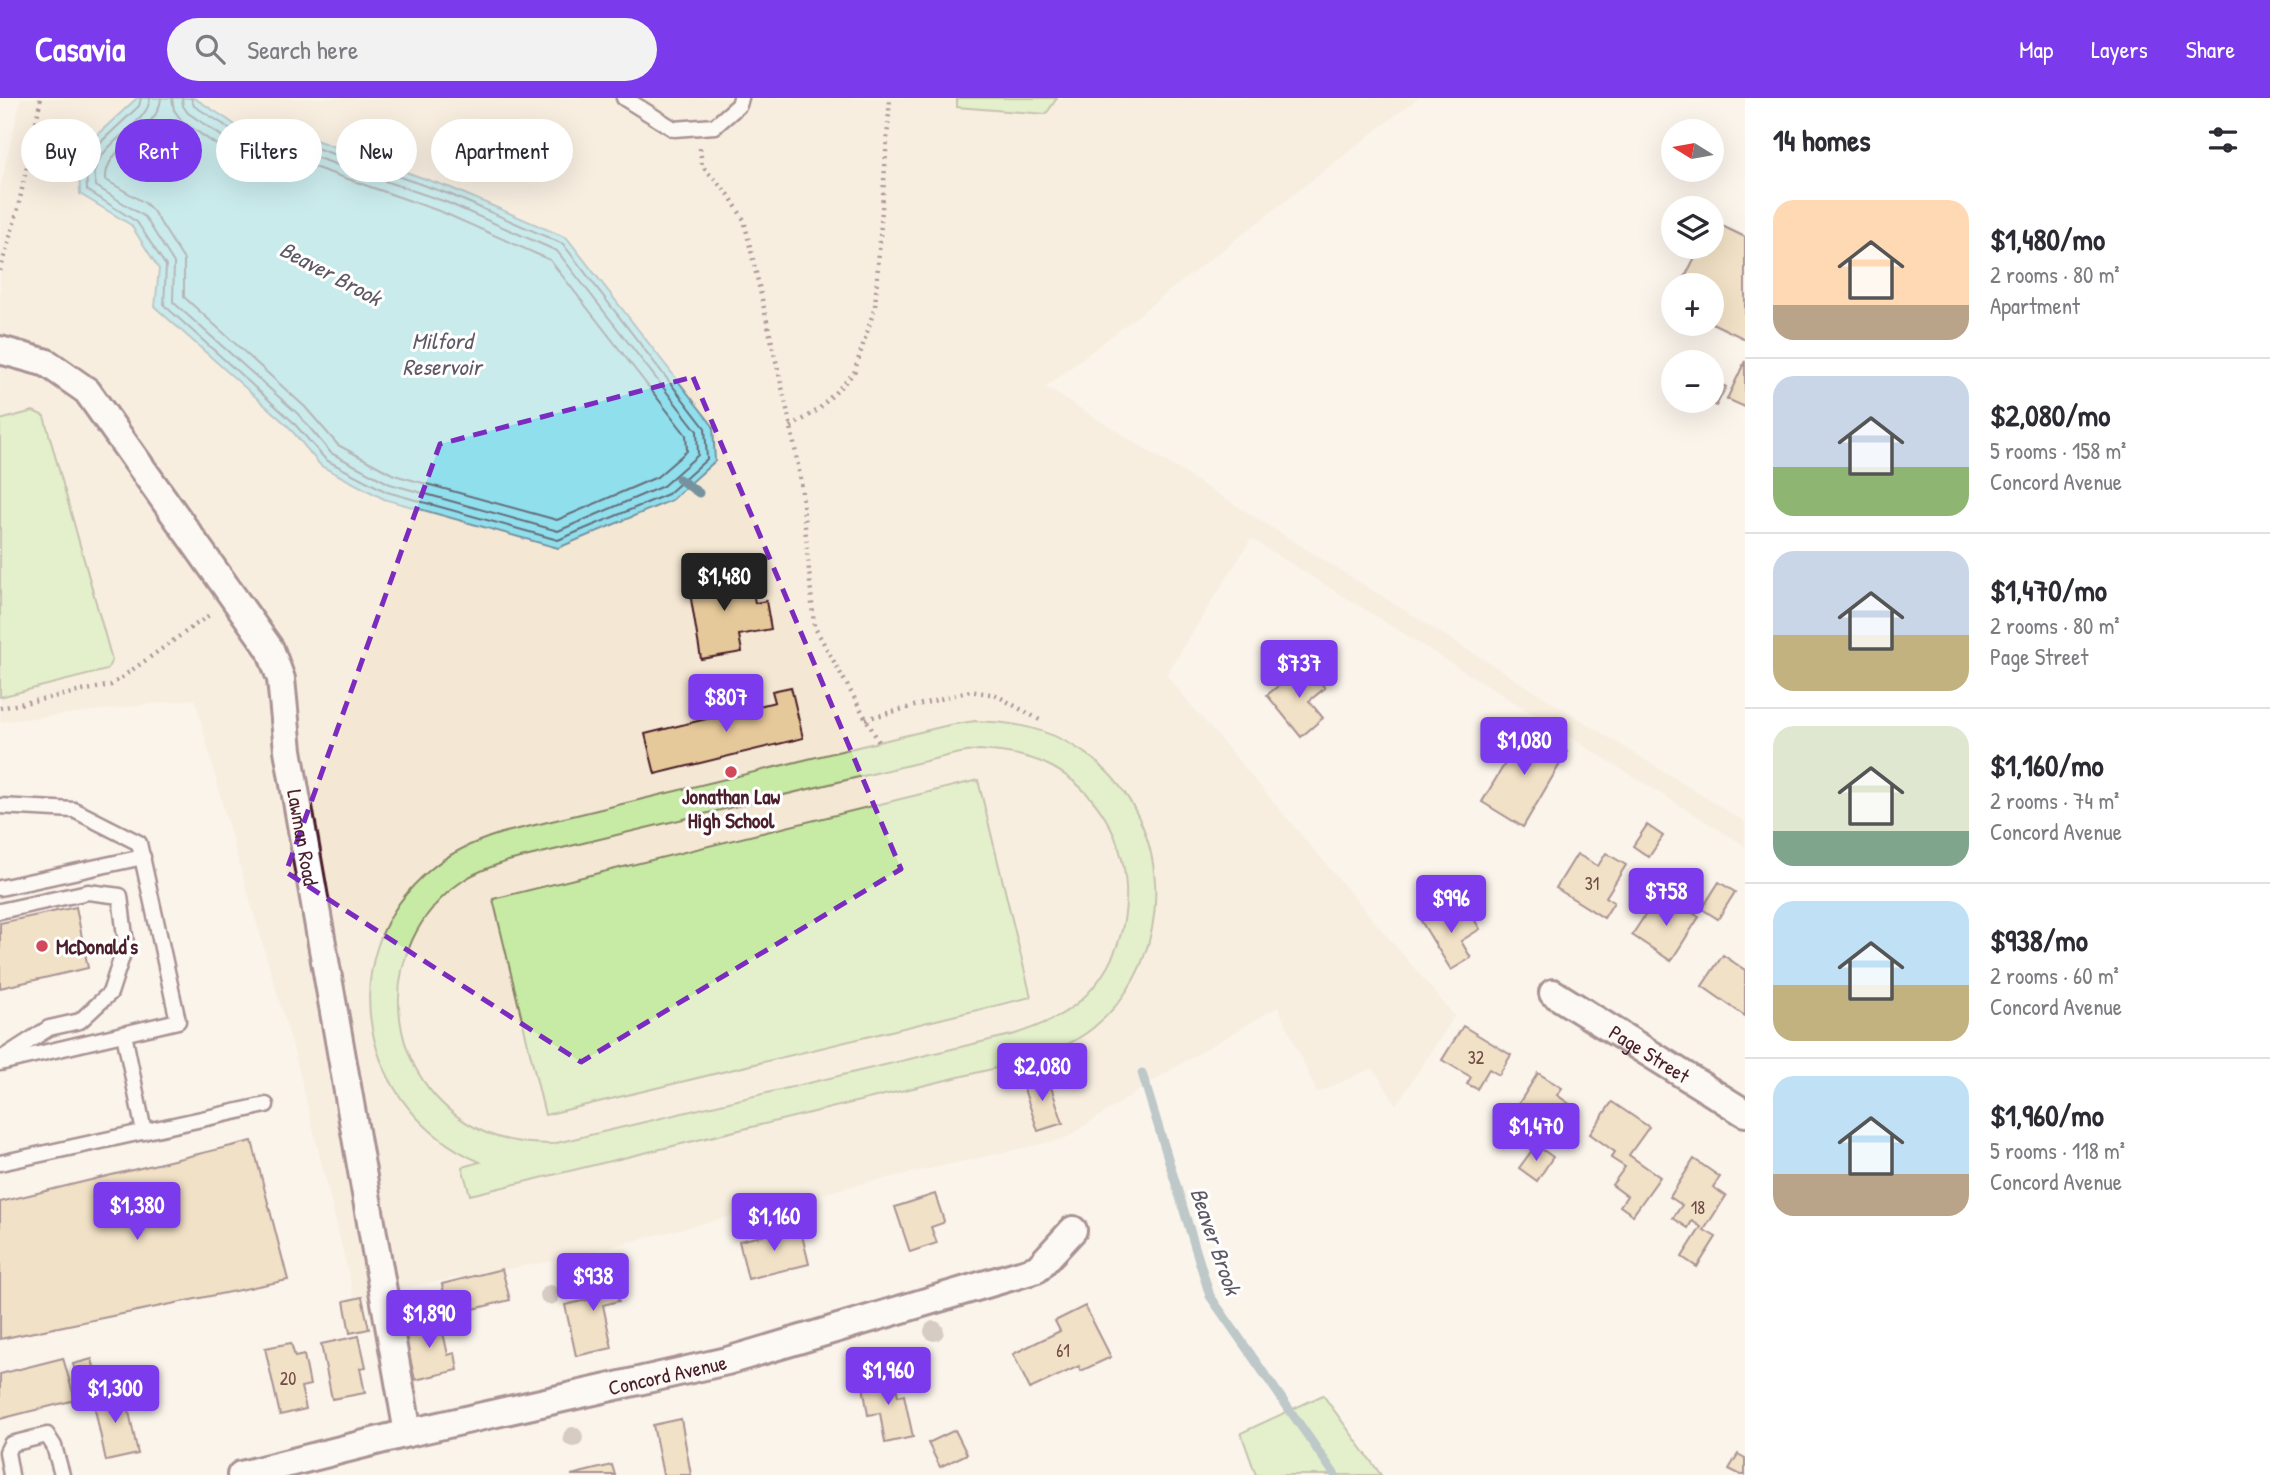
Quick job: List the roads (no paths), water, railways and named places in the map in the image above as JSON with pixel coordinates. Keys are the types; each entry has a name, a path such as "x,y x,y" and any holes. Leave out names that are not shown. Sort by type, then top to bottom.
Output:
{"street":[{"name":"Lawman Road","path":"0,350 47,363 87,391 270,649 281,679 288,750 408,1433"},
{"name":"Page Street","path":"1553,993 1745,1113"},
{"name":"Concord Avenue","path":"241,1475 408,1433 727,1361 1037,1269 1073,1230"}],"lane":[{"path":"624,98 674,129 715,125 738,105 741,98"},
{"path":"0,806 74,810 139,843 178,1021 0,1061"},
{"path":"0,888 143,858"},
{"path":"0,911 88,892 120,896 126,944 110,993 80,1020 48,1028 0,1061"},
{"path":"124,1034 144,1132"},
{"path":"0,1163 266,1105"},
{"path":"11,1475 6,1452 11,1444 47,1435 54,1446 62,1475"}],"water":[{"name":"Milford Reservoir","path":"137,98 194,98 227,119 216,119 216,182 322,182 322,142 336,147 336,182 417,182 417,176 567,238 713,426 715,461 672,500 558,548 384,499 321,466 288,426 155,307 159,269 131,225 80,194 80,182 101,182 101,131"}],"waterway":[{"name":"Beaver Brook","path":"679,479 699,493"},
{"name":"Beaver Brook","path":"1142,1073 1210,1296 1335,1475"}],"place":[{"name":"Jonathan Law High School","path":"731,772"},
{"name":"McDonald's","path":"42,946"}]}
